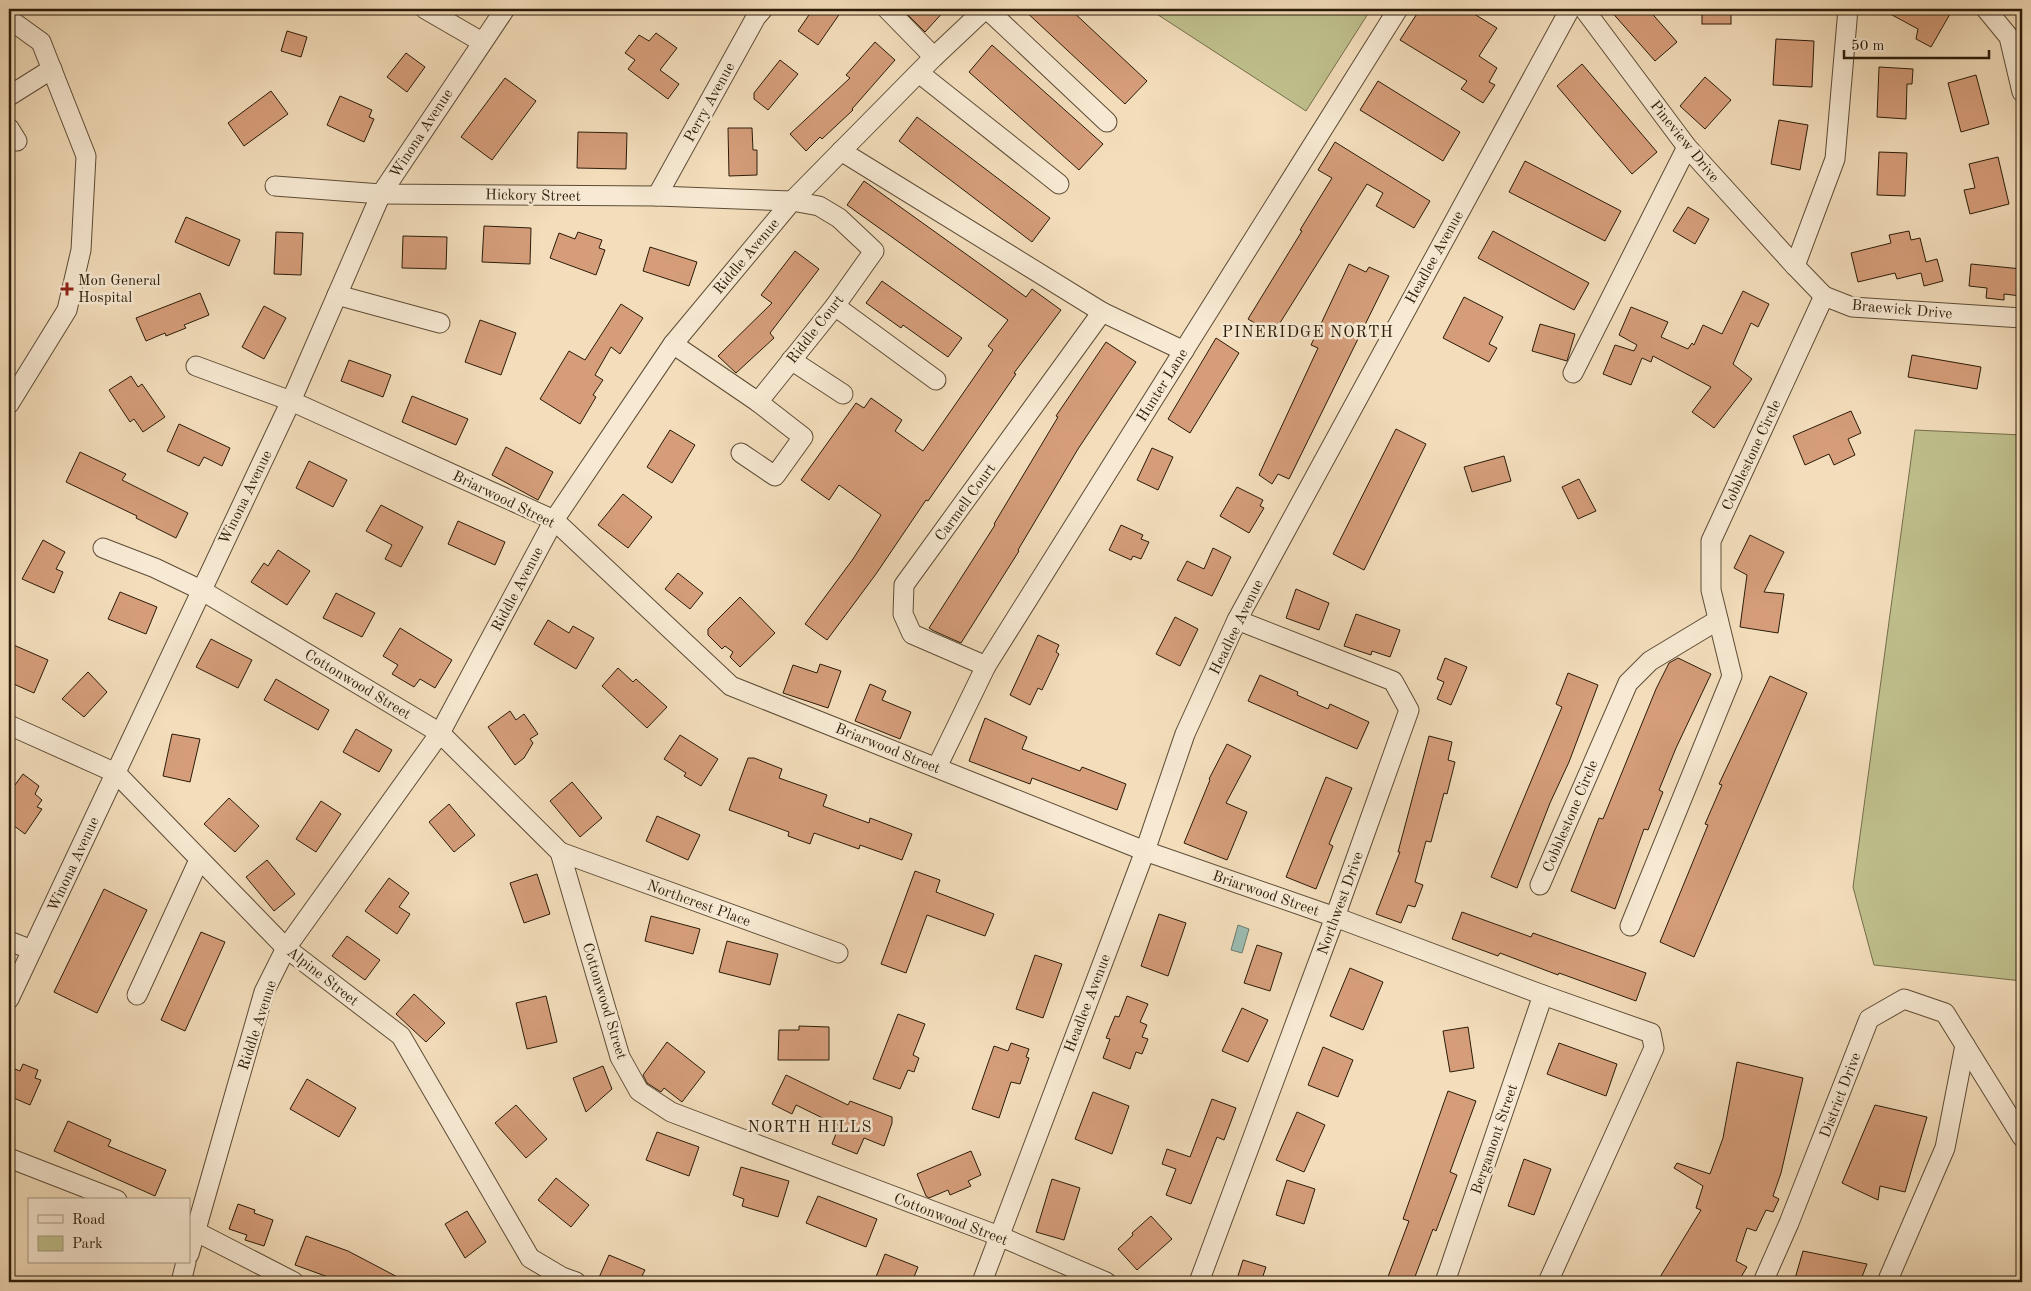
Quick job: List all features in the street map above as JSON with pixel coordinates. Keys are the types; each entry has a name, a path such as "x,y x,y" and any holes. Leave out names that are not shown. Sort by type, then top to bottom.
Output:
{"street":[{"path":"425,9 482,42"},
{"name":"Winona Avenue","path":"9,999 291,402 382,194 482,42 506,9"},
{"name":"Perry Avenue","path":"657,196 756,17 763,9"},
{"path":"887,9 934,57"},
{"path":"986,9 1107,122"},
{"name":"Riddle Avenue","path":"190,1246 192,1229 264,992 286,948 440,733 554,520 673,344 792,201 934,57 986,9"},
{"name":"Hunter Lane","path":"937,767 986,666 1398,9"},
{"name":"Headlee Avenue","path":"982,1282 1145,852 1185,734 1237,620 1570,9"},
{"name":"Pineview Drive","path":"1584,9 1687,147 1795,266"},
{"path":"1795,266 1836,159 1848,9"},
{"path":"1986,9 2009,37 2022,92"},
{"path":"9,19 41,42 86,156 82,250 67,310 9,404"},
{"path":"9,96 52,69"},
{"path":"919,72 1059,184"},
{"path":"1573,373 1687,147"},
{"path":"842,151 1102,312 1184,351"},
{"name":"Hickory Street","path":"275,186 382,194 657,196 792,201"},
{"name":"Riddle Court","path":"758,402 835,306 874,250 839,218 819,206 792,201"},
{"name":"Braewick Drive","path":"1795,266 1824,296 1852,306 2022,318"},
{"path":"337,295 440,323"},
{"name":"Cobblestone Circle","path":"1630,926 1732,676 1711,590 1712,541 1824,296"},
{"path":"835,306 936,380"},
{"name":"Carmell Court","path":"986,666 912,634 903,614 904,585 1102,312"},
{"path":"673,344 758,402 803,437 775,476 741,453"},
{"path":"791,360 843,394"},
{"name":"Briarwood Street","path":"196,366 291,402 554,520 731,686 1145,852 1335,918 1542,995 1651,1033 1654,1048 1548,1282"},
{"name":"Cottonwood Street","path":"103,548 156,568 201,590 440,733 560,852 620,1057 639,1091 671,1112 999,1236 1106,1282"},
{"name":"Northwest Drive","path":"1199,1282 1335,918 1409,710 1393,681 1237,620"},
{"name":"Cobblestone Circle","path":"1540,885 1628,683 1650,661 1718,620"},
{"name":"Alpine Street","path":"9,725 116,773 286,948 401,1036 530,1258 562,1277 576,1282"},
{"name":"Northcrest Place","path":"560,852 838,953"},
{"path":"137,995 199,860"},
{"path":"9,940 32,950"},
{"name":"Bergamont Street","path":"1445,1282 1542,995"},
{"name":"District Drive","path":"1763,1282 1789,1222 1869,1019 1904,999 1945,1013 2022,1137"},
{"path":"1887,1282 1945,1148 1965,1045"},
{"path":"9,1158 112,1198"},
{"path":"192,1229 294,1282"},
{"path":"181,1282 186,1264"}],"green space":[{"path":"1149,9 1371,9 1306,111"},
{"path":"1915,430 2022,435 2022,981 1874,965 1853,887"}],"water":[{"path":"1238,925 1249,929 1242,953 1231,950"}],"building":[{"path":"813,9 843,9 818,45 798,31"},
{"path":"902,9 946,9 925,32"},
{"path":"1023,9 1070,9 1147,81 1125,104"},
{"path":"1420,9 1466,9 1497,28 1479,56 1497,68 1489,82 1495,85 1483,103 1461,89 1467,81 1400,40"},
{"path":"1609,9 1648,9 1677,42 1655,61"},
{"path":"1702,9 1731,9 1731,24 1702,24"},
{"path":"1881,9 1940,9 1950,14 1931,47 1916,39 1918,29"},
{"path":"287,31 307,37 301,57 281,51"},
{"path":"656,33 677,48 660,70 679,84 668,99 628,69 635,60 625,53 639,35 649,41"},
{"path":"1776,39 1814,41 1812,87 1773,85"},
{"path":"875,42 895,60 853,110 806,151 790,134 850,78 846,75"},
{"path":"992,45 1103,144 1079,170 969,72"},
{"path":"406,53 425,67 407,92 387,77"},
{"path":"780,60 798,74 768,110 754,99 754,93"},
{"path":"1582,64 1657,152 1632,174 1557,86"},
{"path":"1879,67 1913,69 1912,84 1907,84 1906,119 1877,117"},
{"path":"1976,75 1989,124 1961,132 1948,83"},
{"path":"1705,77 1731,100 1705,129 1680,106"},
{"path":"505,78 536,101 492,160 461,137"},
{"path":"1378,81 1460,132 1443,161 1360,110"},
{"path":"271,91 288,114 244,146 228,123"},
{"path":"340,96 372,110 369,117 374,119 364,142 327,125"},
{"path":"917,117 1050,218 1032,242 899,141"},
{"path":"1779,120 1808,125 1800,170 1771,164"},
{"path":"728,128 752,128 753,150 757,150 757,175 729,176"},
{"path":"578,132 627,133 626,169 577,168"},
{"path":"1335,142 1430,201 1414,228 1376,206 1383,193 1367,184 1273,334 1248,319 1332,178 1318,170"},
{"path":"1879,152 1907,153 1905,196 1877,195"},
{"path":"1998,157 2009,204 1970,214 1964,190 1975,188 1969,164"},
{"path":"1525,161 1621,211 1605,241 1509,192"},
{"path":"864,181 1026,297 1032,289 1061,310 1014,373 1016,374 928,501 926,500 876,574 827,640 805,624 853,559 881,515 839,485 829,500 801,480 856,403 864,408 871,398 902,420 895,431 923,451 993,350 988,346 1008,320 847,205"},
{"path":"1688,207 1709,219 1695,244 1673,231"},
{"path":"186,217 240,240 229,266 175,242"},
{"path":"484,226 531,228 530,264 482,262"},
{"path":"1493,231 1589,283 1574,310 1478,258"},
{"path":"1909,231 1911,240 1920,238 1926,262 1937,259 1943,281 1924,286 1921,273 1897,279 1895,273 1858,282 1851,253 1891,243 1889,235"},
{"path":"276,232 303,233 301,275 274,274"},
{"path":"578,232 602,240 599,248 605,250 596,275 550,258 559,233 575,239"},
{"path":"403,236 447,237 446,269 402,268"},
{"path":"650,247 697,262 689,286 643,271"},
{"path":"795,251 819,269 770,333 774,338 736,373 718,356 772,303 761,295"},
{"path":"1349,264 1366,272 1369,267 1389,276 1289,479 1278,474 1272,484 1259,475 1318,348 1311,345"},
{"path":"1971,264 2022,269 2021,296 2004,294 2004,300 1986,298 1987,288 1969,286"},
{"path":"882,281 962,338 948,357 903,325 901,328 866,303"},
{"path":"1743,291 1769,304 1758,327 1751,323 1733,364 1752,379 1714,428 1692,412 1711,387 1653,356 1651,362 1642,358 1631,385 1603,374 1615,345 1634,351 1637,345 1619,335 1631,307 1668,322 1661,337 1688,349 1692,343 1694,345 1703,325 1722,334"},
{"path":"200,293 209,315 184,325 186,328 166,336 165,333 146,341 136,318"},
{"path":"1464,297 1503,317 1489,344 1497,348 1489,362 1443,338"},
{"path":"621,304 643,318 620,354 611,347 595,375 603,380 593,395 596,397 580,424 540,399 569,351 585,360"},
{"path":"264,306 286,318 264,359 242,347"},
{"path":"480,320 516,333 501,375 465,362"},
{"path":"1540,324 1575,334 1567,361 1532,351"},
{"path":"1216,338 1239,353 1190,433 1168,419"},
{"path":"1106,342 1136,362 1078,449 1019,551 961,643 929,628 995,525 1058,417 1056,416"},
{"path":"1912,355 1981,367 1977,389 1908,377"},
{"path":"349,360 391,375 383,397 341,381"},
{"path":"131,376 138,387 142,384 165,417 143,432 134,419 130,422 109,390"},
{"path":"412,396 468,419 456,445 402,422"},
{"path":"1851,411 1861,433 1848,439 1855,455 1834,465 1829,454 1805,465 1793,436"},
{"path":"179,424 230,448 222,466 204,457 199,466 167,451"},
{"path":"1396,429 1426,444 1364,570 1333,554"},
{"path":"670,430 695,445 672,483 647,467"},
{"path":"506,447 553,472 538,500 492,475"},
{"path":"1152,448 1173,457 1158,490 1137,480"},
{"path":"80,452 126,474 122,480 188,513 176,538 136,518 137,516 66,482"},
{"path":"1504,456 1511,481 1472,492 1464,467"},
{"path":"309,461 347,480 333,507 296,488"},
{"path":"1579,479 1596,511 1578,519 1562,487"},
{"path":"1237,487 1263,500 1260,506 1264,508 1249,533 1220,516"},
{"path":"623,494 652,517 628,548 598,525"},
{"path":"381,505 423,527 401,567 385,559 392,545 366,531"},
{"path":"458,521 505,542 495,565 448,544"},
{"path":"1121,525 1143,535 1141,539 1149,542 1141,559 1133,556 1131,560 1109,550"},
{"path":"1750,535 1784,552 1764,592 1784,594 1778,633 1740,627 1747,575 1734,568"},
{"path":"43,540 65,552 56,569 63,572 54,593 22,579"},
{"path":"1213,548 1231,557 1212,596 1177,580 1187,561 1204,569"},
{"path":"278,550 310,571 287,605 251,582 264,563 268,566"},
{"path":"678,573 703,593 690,609 665,589"},
{"path":"1296,589 1329,603 1319,630 1286,618"},
{"path":"120,592 157,607 146,634 108,619"},
{"path":"336,593 375,613 362,637 323,618"},
{"path":"740,597 775,633 740,667 730,657 733,652 725,646 722,649 708,635 708,629"},
{"path":"1356,614 1400,630 1390,657 1372,651 1371,655 1344,646"},
{"path":"1175,617 1198,629 1180,666 1156,654"},
{"path":"548,620 569,633 573,626 594,638 576,669 534,644"},
{"path":"400,628 452,660 435,688 420,679 414,687 392,674 398,665 383,656"},
{"path":"1038,635 1059,645 1056,652 1059,654 1042,690 1038,688 1030,705 1010,695"},
{"path":"211,639 252,660 238,688 196,667"},
{"path":"9,643 48,660 34,693 9,682"},
{"path":"1445,658 1467,667 1451,705 1437,699 1444,682 1437,679"},
{"path":"1678,658 1711,674 1676,748 1659,790 1663,792 1648,830 1644,829 1615,909 1571,891 1599,818 1603,819 1656,689 1669,663"},
{"path":"820,664 841,671 828,708 783,693 793,665 817,673"},
{"path":"618,668 633,682 636,679 667,707 647,728 602,686"},
{"path":"88,672 107,692 84,717 62,699"},
{"path":"1568,673 1598,685 1569,762 1550,803 1517,888 1491,877 1562,707 1556,704"},
{"path":"1260,675 1298,692 1297,695 1328,709 1330,704 1369,722 1357,749 1248,701"},
{"path":"1770,676 1807,693 1694,957 1660,942 1708,825 1705,824 1722,785 1719,784"},
{"path":"276,679 329,710 318,730 264,700"},
{"path":"870,684 886,691 882,700 911,712 900,739 855,721"},
{"path":"510,711 516,720 524,714 538,734 530,739 533,743 524,758 515,765 488,727"},
{"path":"985,718 1027,737 1022,749 1080,771 1082,767 1126,784 1117,810 1032,778 1030,784 969,761"},
{"path":"356,729 392,750 379,772 343,752"},
{"path":"172,734 200,739 190,782 163,776"},
{"path":"680,735 718,759 701,786 684,776 686,773 664,759"},
{"path":"1429,736 1452,742 1448,760 1455,762 1447,794 1444,793 1431,842 1426,841 1415,882 1423,885 1415,907 1408,905 1401,923 1376,914 1400,852 1398,852"},
{"path":"1227,744 1251,756 1226,803 1247,812 1227,860 1184,843 1209,779"},
{"path":"748,758 754,758 782,769 779,778 827,795 823,806 869,823 870,818 912,834 902,860 860,845 859,849 814,833 810,844 788,836 789,832 729,810"},
{"path":"23,774 39,786 35,794 42,800 37,807 42,809 25,834 9,822 9,793"},
{"path":"1326,777 1352,788 1329,844 1333,846 1316,889 1286,877"},
{"path":"572,782 602,818 580,837 550,801"},
{"path":"229,798 259,826 235,852 204,824"},
{"path":"321,801 341,814 316,852 296,839"},
{"path":"449,804 475,835 454,852 429,822"},
{"path":"657,816 700,835 688,860 646,841"},
{"path":"267,860 295,894 274,911 246,877"},
{"path":"915,871 940,880 936,892 994,914 985,936 927,915 906,973 881,964"},
{"path":"537,874 550,914 524,923 510,883"},
{"path":"389,878 409,893 399,907 410,914 397,934 365,911"},
{"path":"104,889 147,910 97,1013 54,992"},
{"path":"1462,912 1531,937 1533,933 1646,973 1636,1001 1500,953 1498,956 1452,939"},
{"path":"1159,914 1186,923 1168,976 1141,966"},
{"path":"651,916 700,929 693,954 645,941"},
{"path":"201,932 225,942 185,1031 161,1020"},
{"path":"347,936 380,960 365,980 332,956"},
{"path":"727,941 778,954 770,985 719,972"},
{"path":"1257,945 1282,953 1270,991 1244,983"},
{"path":"1035,955 1062,964 1043,1018 1016,1009"},
{"path":"1350,968 1383,982 1363,1030 1330,1016"},
{"path":"414,994 445,1023 426,1042 396,1014"},
{"path":"546,996 557,1042 527,1049 516,1003"},
{"path":"1127,996 1148,1004 1140,1022 1147,1025 1142,1037 1148,1039 1142,1054 1136,1052 1130,1069 1103,1058 1110,1039 1106,1038 1115,1016 1119,1017"},
{"path":"1242,1008 1268,1020 1248,1062 1222,1051"},
{"path":"898,1014 925,1024 913,1055 919,1058 914,1072 908,1070 900,1089 873,1079"},
{"path":"799,1026 829,1027 829,1060 778,1060 779,1030 799,1030"},
{"path":"1468,1027 1474,1068 1450,1072 1443,1031"},
{"path":"667,1042 705,1072 682,1102 664,1088 661,1092 647,1083 643,1075"},
{"path":"1011,1043 1029,1049 1026,1057 1029,1058 1020,1084 1011,1082 999,1118 972,1109 994,1046 1008,1051"},
{"path":"1559,1043 1617,1064 1606,1096 1547,1074"},
{"path":"1323,1047 1353,1060 1338,1097 1308,1085"},
{"path":"1737,1062 1803,1078 1781,1173 1773,1196 1779,1199 1773,1212 1766,1210 1756,1231 1747,1228 1736,1261 1747,1267 1738,1282 1657,1282 1701,1210 1696,1208 1703,1186 1674,1168 1677,1163 1710,1174 1723,1138"},
{"path":"23,1064 38,1070 35,1078 41,1080 30,1105 9,1096 9,1083 15,1069 20,1071"},
{"path":"603,1066 612,1089 586,1112 573,1078"},
{"path":"786,1075 848,1105 850,1101 892,1117 892,1123 884,1146 864,1138 857,1154 832,1144 839,1126 796,1105 792,1114 772,1104"},
{"path":"307,1079 356,1108 339,1137 290,1109"},
{"path":"1448,1091 1476,1101 1450,1172 1457,1175 1436,1231 1433,1229 1413,1282 1386,1282 1409,1221 1403,1219"},
{"path":"1093,1092 1129,1106 1112,1154 1075,1139"},
{"path":"1212,1099 1236,1108 1224,1140 1217,1137 1191,1204 1166,1195 1176,1169 1162,1164 1167,1149 1190,1157"},
{"path":"516,1105 547,1139 526,1158 495,1123"},
{"path":"1875,1105 1927,1117 1905,1192 1880,1186 1878,1200 1842,1183"},
{"path":"1297,1112 1325,1125 1304,1172 1276,1160"},
{"path":"68,1121 111,1140 108,1146 166,1170 155,1196 54,1151"},
{"path":"657,1132 699,1147 689,1176 646,1160"},
{"path":"971,1151 981,1175 968,1181 971,1186 950,1195 948,1190 929,1198 926,1196 917,1174"},
{"path":"1524,1159 1551,1169 1534,1215 1508,1206"},
{"path":"741,1167 789,1181 778,1217 742,1206 744,1199 733,1195"},
{"path":"556,1178 589,1205 571,1227 538,1200"},
{"path":"1052,1179 1080,1188 1064,1240 1036,1232"},
{"path":"1287,1180 1315,1189 1304,1224 1276,1215"},
{"path":"818,1196 877,1219 866,1247 806,1223"},
{"path":"238,1204 255,1210 254,1213 273,1220 264,1246 245,1240 247,1235 229,1229"},
{"path":"467,1211 486,1242 465,1258 445,1224"},
{"path":"1151,1216 1172,1239 1137,1270 1118,1249"},
{"path":"306,1236 348,1251 407,1282 342,1282 295,1265"},
{"path":"1803,1251 1867,1264 1860,1282 1794,1282"},
{"path":"885,1254 918,1267 912,1282 874,1282"},
{"path":"609,1255 645,1270 639,1282 597,1282"},
{"path":"1243,1260 1266,1267 1261,1282 1236,1282"}],"place":[{"name":"Mon General Hospital","path":"67,289"}],"district":[{"name":"PINERIDGE NORTH","path":"1308,331"},
{"name":"NORTH HILLS","path":"810,1126"}]}
